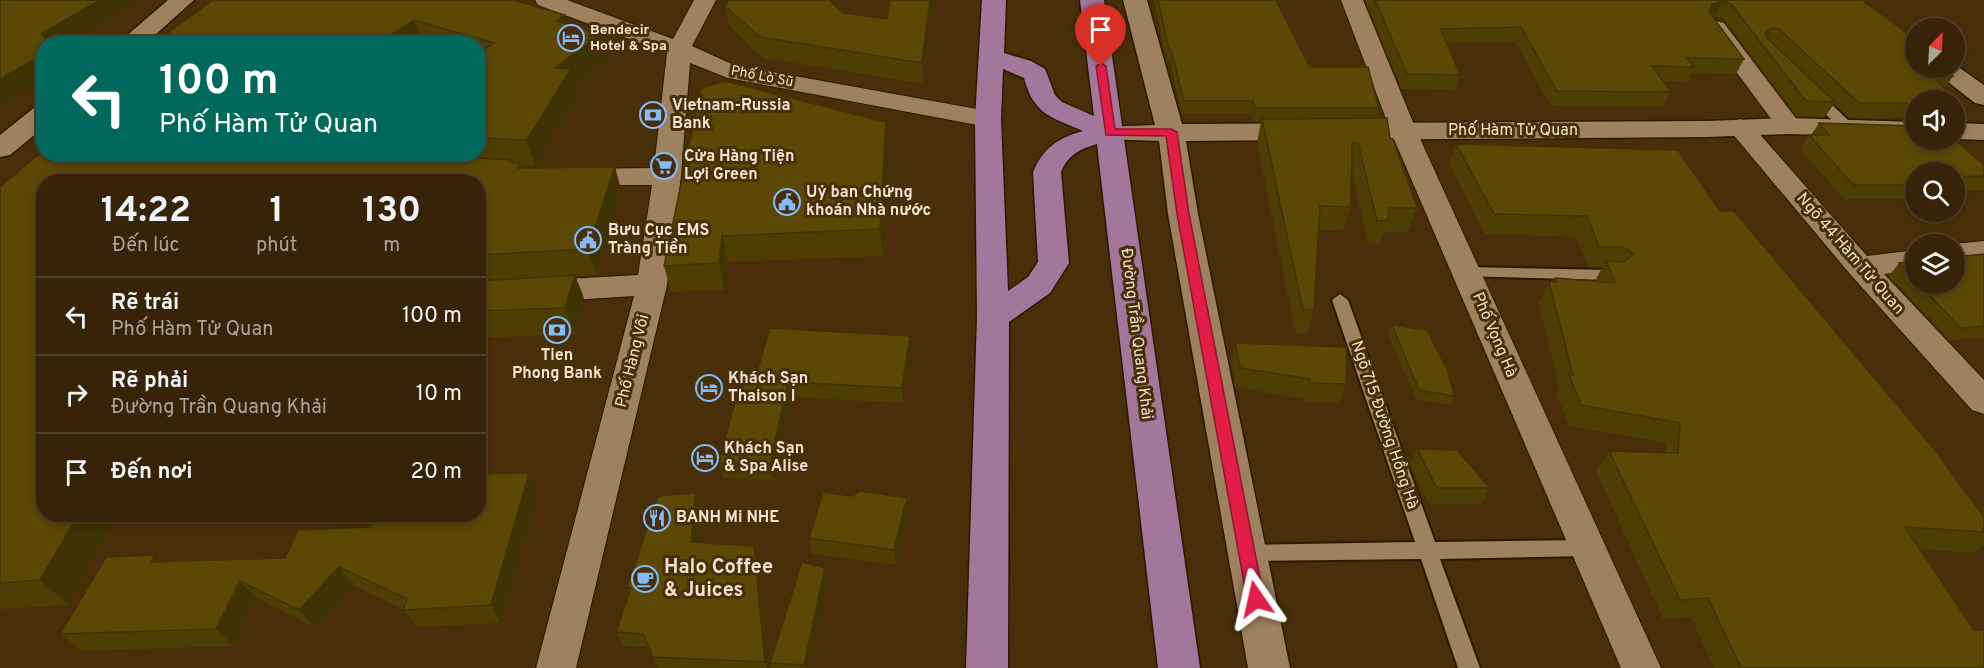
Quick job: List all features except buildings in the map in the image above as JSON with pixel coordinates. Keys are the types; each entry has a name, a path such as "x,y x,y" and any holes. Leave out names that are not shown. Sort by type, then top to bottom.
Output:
{"main road":[{"path":"987,668 993,317 988,119 993,58 994,0"},
{"name":"Đường Trần Quang Khải","path":"1092,0 1179,668"},
{"path":"993,58 1022,66 1036,74 1043,98 1053,108 1110,133"},
{"path":"993,317 1040,285 1054,263 1047,172 1051,159 1073,141 1110,133"}],"street":[{"path":"139,36 182,0"},
{"name":"Phố Lò Sũ","path":"546,0 678,49 728,71 988,119"},
{"path":"678,49 705,0"},
{"path":"1135,0 1171,132 1183,214 1269,668"},
{"name":"Phố Vọng Hà","path":"1352,0 1404,132 1641,668"},
{"path":"1714,25 1789,126"},
{"name":"Phố Hàng Vôi","path":"556,668 652,285 667,176 678,49"},
{"path":"1957,78 1984,97"},
{"path":"0,149 36,120"},
{"name":"Phố Hàm Tử Quan","path":"1110,133 1707,129 1789,126 1905,130"},
{"name":"Ngõ 44 Hàm Tử Quan","path":"1740,127 1860,267 1973,391"},
{"path":"1965,131 1984,132"},
{"path":"547,177 667,176"},
{"path":"1965,253 1984,250"},
{"path":"1860,267 1905,261"},
{"path":"486,295 652,285"}],"lane":[{"path":"1806,88 1848,128"},
{"path":"1467,272 1612,275"},
{"name":"Ngõ 715 Đường Hồng Hà","path":"1340,300 1469,668"},
{"path":"1247,553 1587,548"}],"place":[{"name":"Bendecir Hotel & Spa","path":"571,38"},
{"name":"Vietnam-Russia Bank","path":"653,115"},
{"name":"Cửa Hàng Tiện Lợi Green","path":"664,166"},
{"name":"Uỷ ban Chứng khoán Nhà nước","path":"787,202"},
{"name":"Bưu Cục EMS Tràng Tiền","path":"588,240"},
{"name":"Tien Phong Bank","path":"557,330"},
{"name":"Khách Sạn Thaison I","path":"709,388"},
{"name":"Khách Sạn & Spa Alise","path":"705,458"},
{"name":"BANH Mi NHE","path":"657,518"},
{"name":"Halo Coffee & Juices","path":"645,579"}],"route":[{"path":"1101,66 1110,133 1171,132 1183,214 1256,599"}]}
